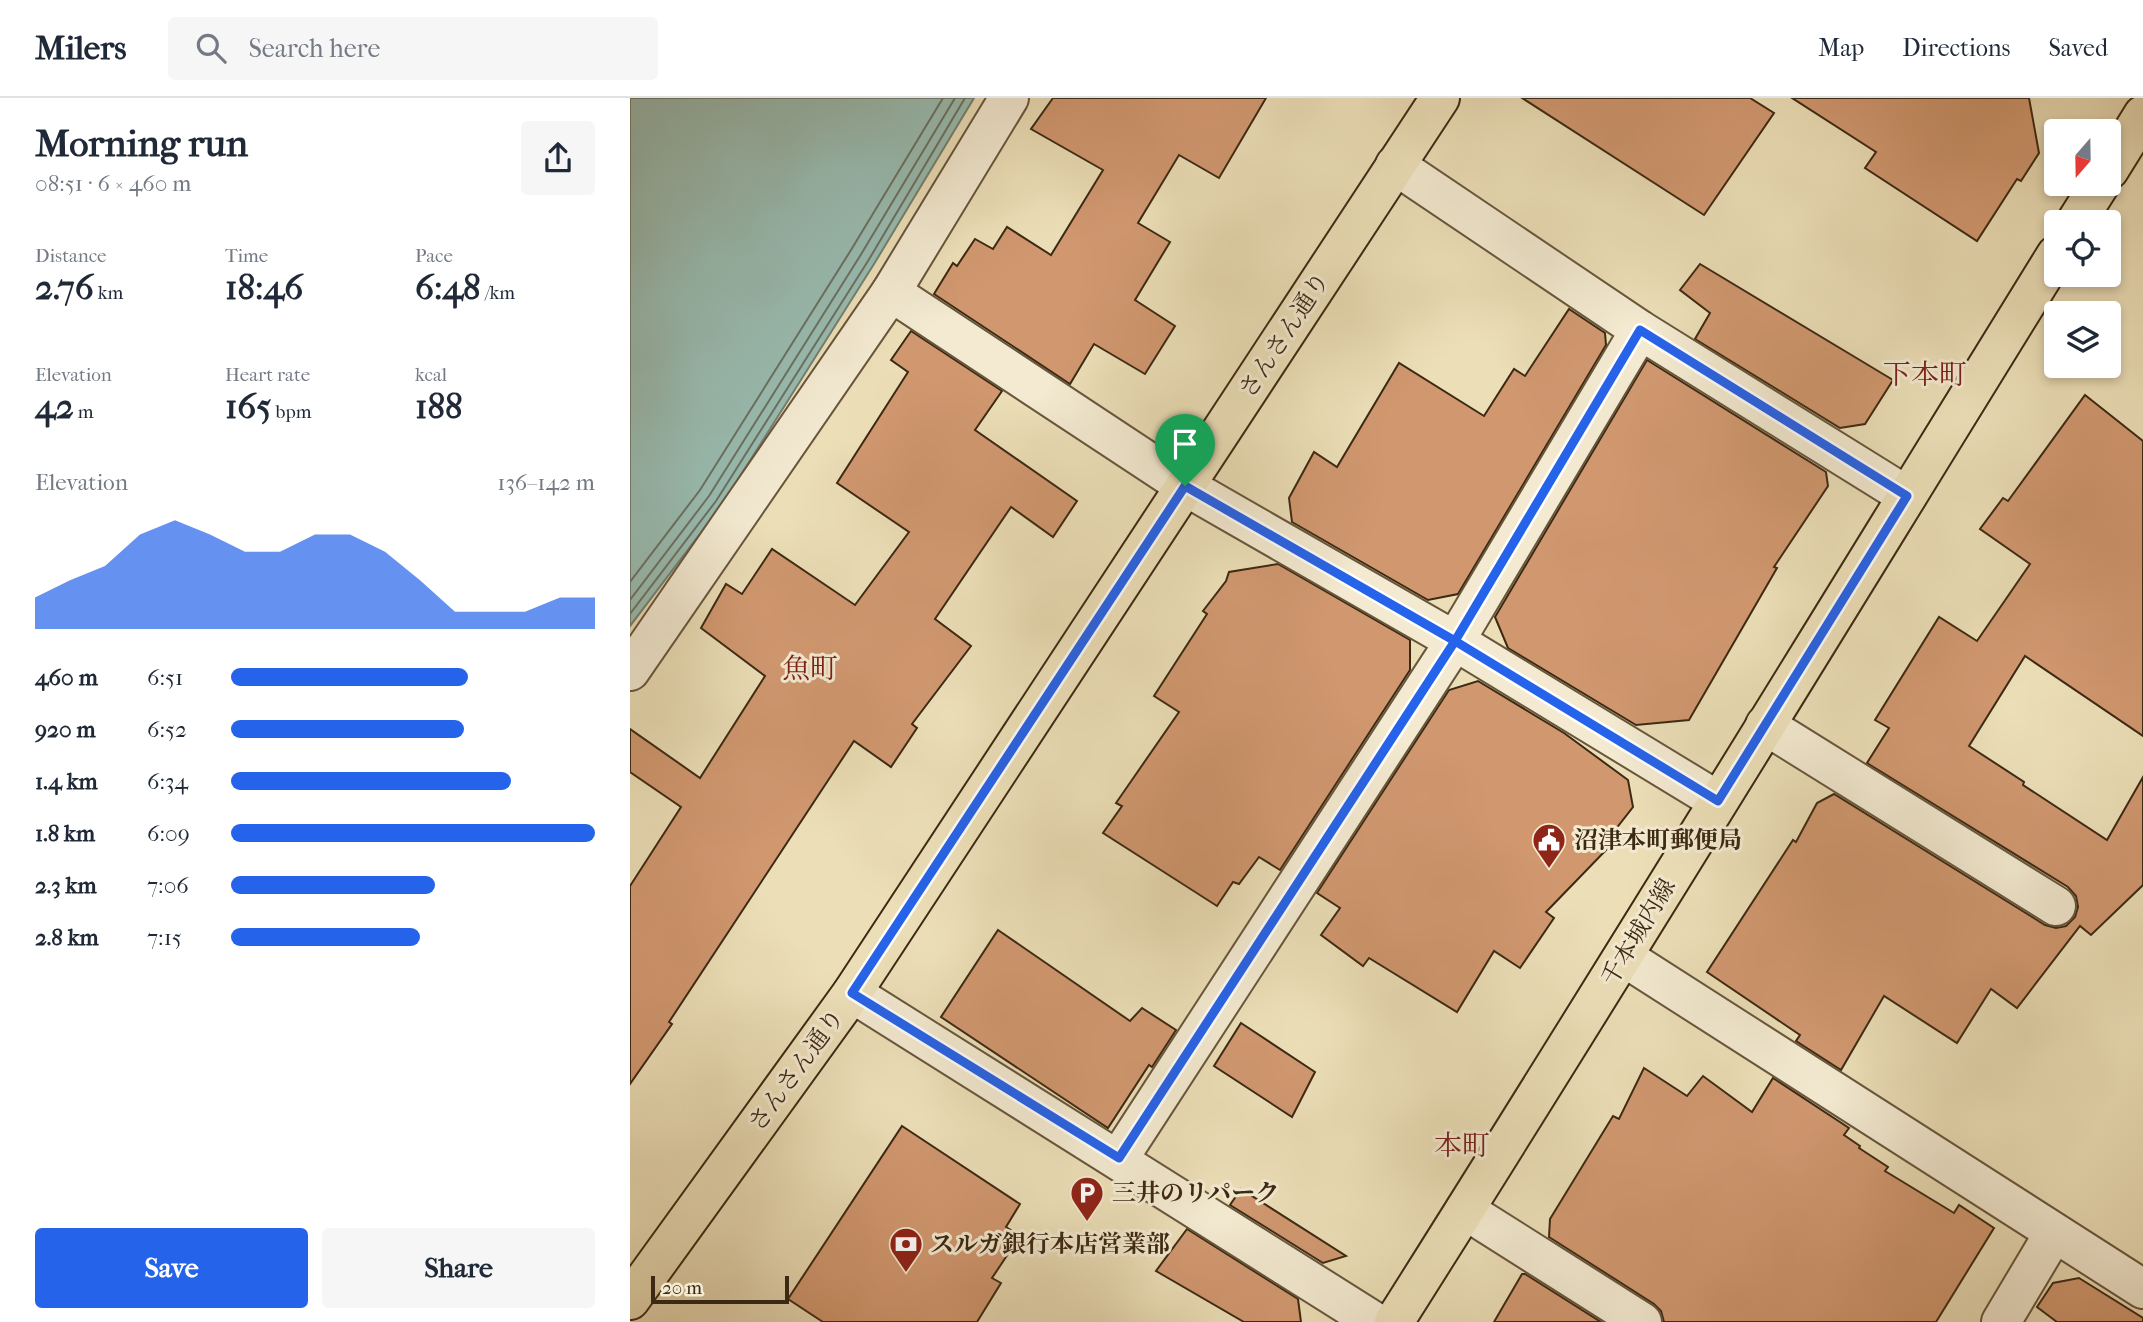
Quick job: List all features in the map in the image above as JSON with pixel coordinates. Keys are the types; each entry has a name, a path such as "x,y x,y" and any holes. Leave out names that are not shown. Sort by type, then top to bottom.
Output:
{"main road":[{"name":"さんさん通り","path":"630,1300 852,993 1440,98"},
{"path":"2121,151 2143,115"},
{"name":"千本城内線","path":"1394,1322 1624,957 2044,274"}],"street":[{"path":"630,671 891,292 1009,98"},
{"path":"1395,165 1640,330 1907,496"},
{"path":"891,292 1185,486 1455,641 1718,801"},
{"path":"1119,1158 1455,641 1640,330"},
{"path":"1765,725 2056,906"},
{"path":"1624,957 2143,1289"},
{"path":"852,993 1119,1158 1375,1322"},
{"path":"1465,1210 1642,1322"},
{"path":"2001,1322 2054,1233"}],"water":[{"path":"630,98 974,98 874,264 722,505 630,626"}],"building":[{"path":"1053,98 1266,98 1219,178 1179,155 1138,223 1170,242 1135,300 1175,326 1145,374 1094,344 1070,384 934,294 953,263 957,266 975,239 993,249 1007,227 1051,255 1103,170 1031,129"},
{"path":"1522,98 1750,98 1774,113 1704,215"},
{"path":"1792,98 2029,98 2039,153 2021,181 2017,179 1977,241 1865,168 1876,152"},
{"path":"1700,264 1893,380 1865,424 1840,428 1695,339 1710,313 1680,290"},
{"path":"1569,309 1605,333 1606,345 1458,594 1428,600 1292,522 1289,498 1314,452 1337,467 1399,363 1484,416 1514,369 1525,376"},
{"path":"911,331 1002,391 975,430 1077,501 1053,537 1011,507 935,619 971,646 912,724 917,728 891,767 854,741 669,1022 672,1024 630,1084 630,886 681,807 630,772 630,729 700,778 765,676 701,628 726,584 742,594 772,549 855,605 909,532 837,483 908,372 891,360"},
{"path":"1647,360 1826,472 1828,486 1774,567 1777,568 1689,720 1636,725 1508,648 1495,617"},
{"path":"2085,395 2143,441 2143,736 2025,656 1969,746 2107,840 2143,777 2143,885 2091,935 2080,926 2017,1008 1991,989 1957,1043 1884,996 1841,1070 1796,1041 1800,1035 1707,972 1793,840 1796,842 1817,803 1834,794 2045,925 2056,928 2066,926 2075,917 2078,907 2076,896 2068,887 1867,763 1889,728 1875,720 1939,617 1977,641 2030,564 1980,529 2003,498 2008,501"},
{"path":"1278,564 1410,640 1410,670 1280,870 1259,857 1239,884 1233,882 1217,906 1103,833 1122,806 1116,803 1179,712 1154,696 1207,614 1203,611 1226,581 1229,572"},
{"path":"1478,681 1564,733 1628,780 1633,807 1605,843 1609,847 1546,912 1554,918 1520,968 1494,951 1457,1012 1369,958 1363,966 1321,935 1340,908 1317,893 1449,690"},
{"path":"998,930 1130,1021 1142,1008 1176,1030 1152,1067 1149,1065 1108,1128 941,1017"},
{"path":"1241,1023 1315,1072 1292,1117 1214,1066"},
{"path":"1644,1068 1687,1096 1703,1076 1752,1112 1773,1078 1849,1128 1844,1135 1888,1167 1885,1171 1954,1213 1959,1205 1994,1228 1936,1322 1664,1322 1661,1311 1654,1304 1549,1237 1550,1219 1613,1116 1619,1119"},
{"path":"902,1126 1020,1204 1006,1227 1020,1236 992,1278 1001,1283 977,1322 823,1322 788,1299"},
{"path":"1241,1189 1346,1256 1323,1263 1230,1205"},
{"path":"1187,1229 1298,1299 1301,1322 1244,1322 1156,1271"},
{"path":"1522,1274 1525,1274 1601,1322 1494,1322"},
{"path":"2079,1278 2143,1318 2143,1322 2057,1322 2037,1307 2053,1283"}],"place":[{"name":"沼津本町郵便局","path":"1549,870"},
{"name":"三井のリパーク","path":"1087,1223"},
{"name":"スルガ銀行本店営業部","path":"906,1274"}],"district":[{"name":"下本町","path":"1925,374"},
{"name":"魚町","path":"810,668"},
{"name":"本町","path":"1462,1145"}],"route":[{"path":"1185,486 852,993 1119,1158 1455,641 1718,801 1907,496 1640,330 1455,641 1185,486"}]}
